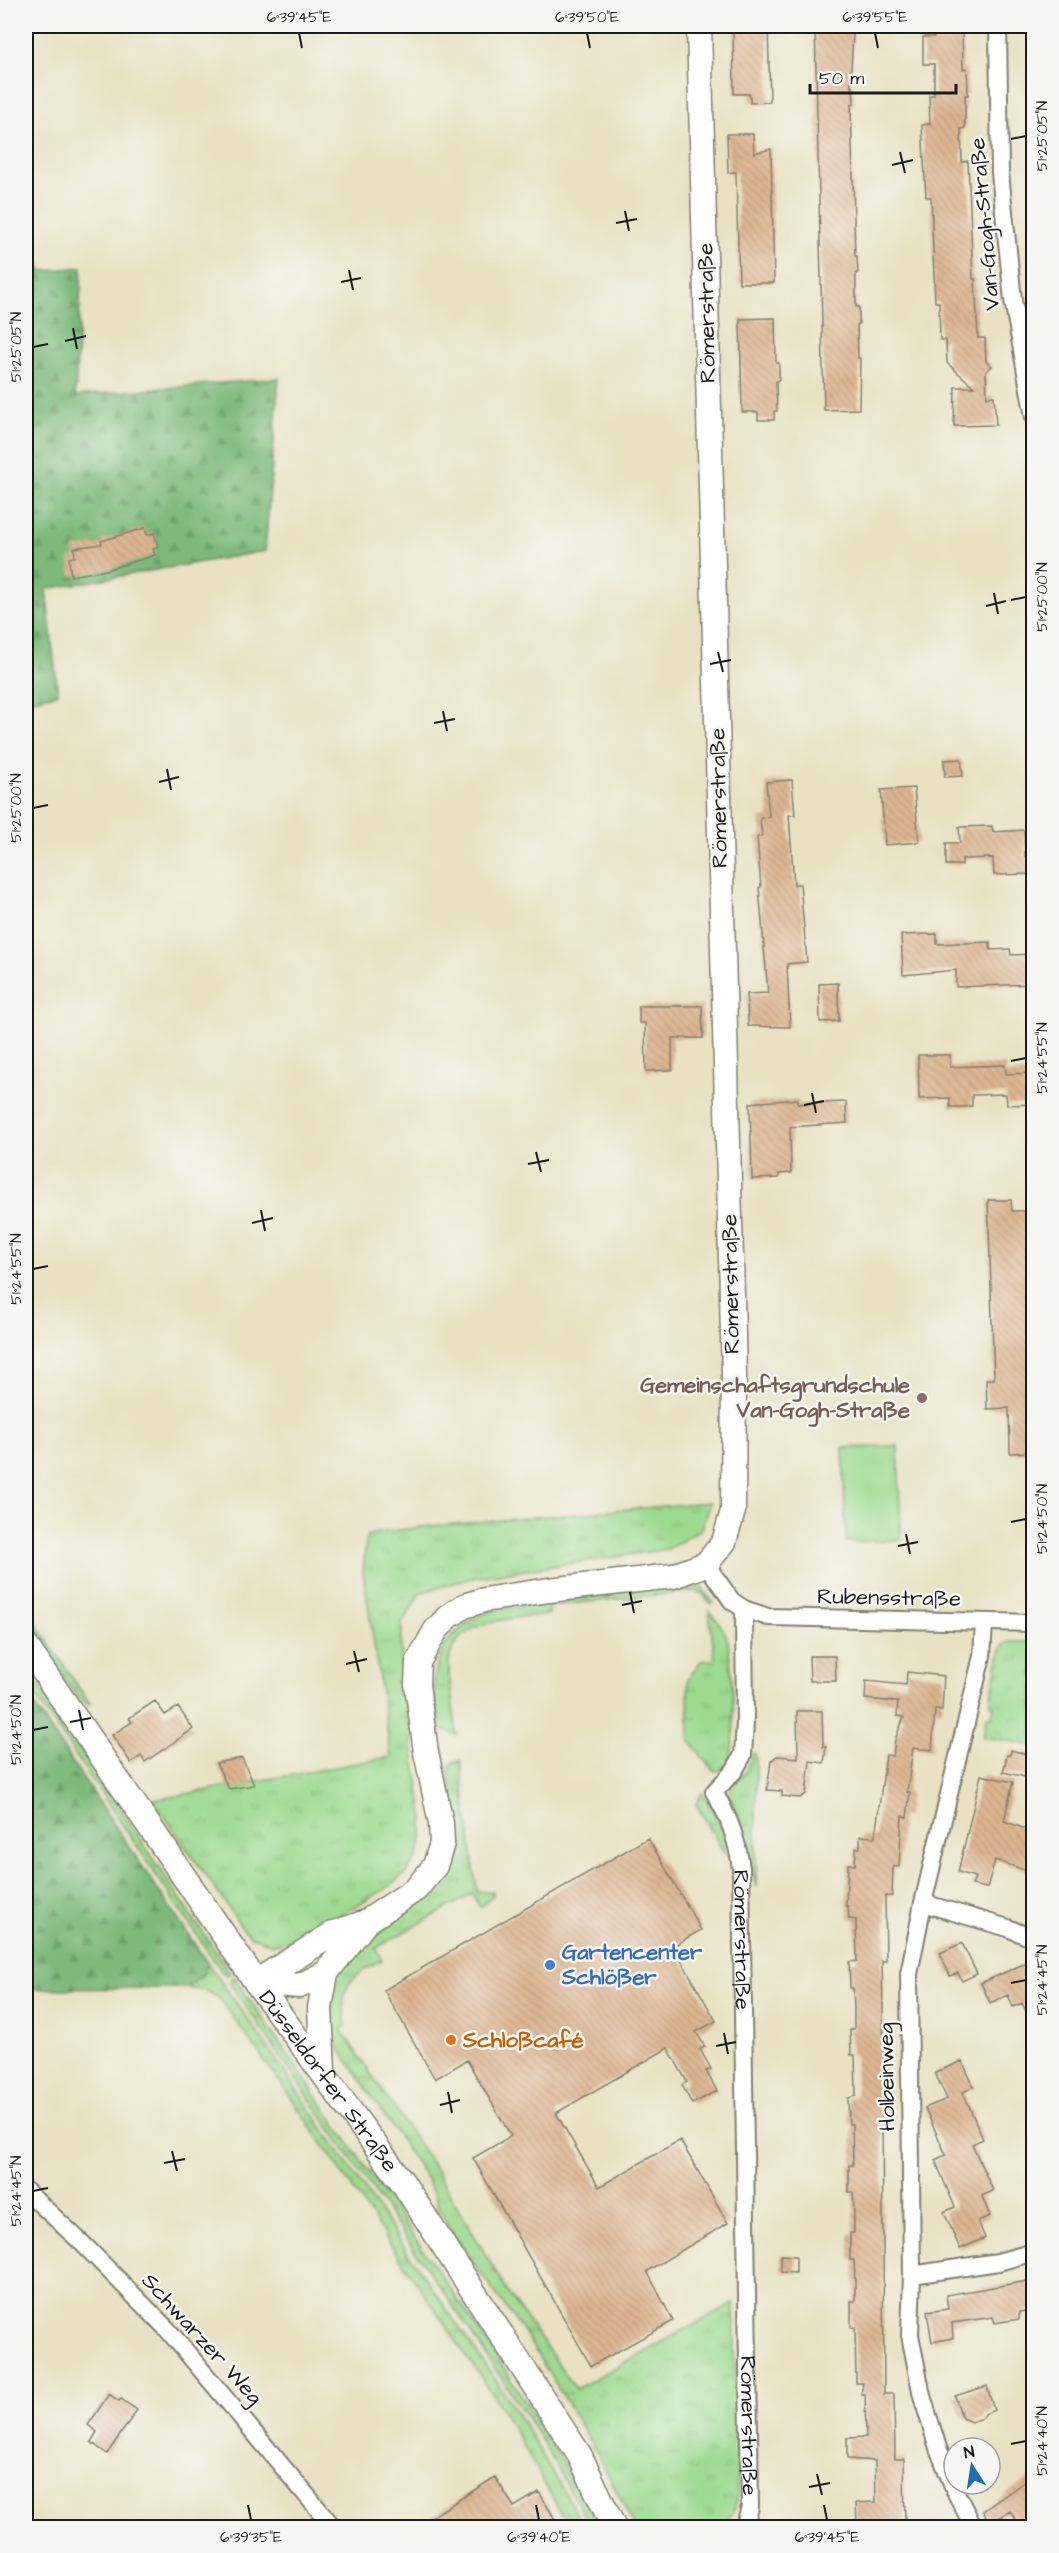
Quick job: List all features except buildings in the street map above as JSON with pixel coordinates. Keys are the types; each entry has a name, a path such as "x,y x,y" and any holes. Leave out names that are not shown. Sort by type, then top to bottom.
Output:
{"street":[{"name":"Römerstraße","path":"699,26 734,1374 733,1511 724,1542 706,1564"},
{"name":"Van-Gogh-Straße","path":"998,26 1000,173 1013,300 1034,417"},
{"path":"256,1982 334,1933 366,1922 416,1889 435,1866 442,1843 441,1823 426,1752 417,1684 418,1662 436,1630 464,1606 484,1600 549,1590 673,1576 706,1564 732,1601 744,1609"},
{"name":"Römerstraße","path":"744,1609 745,1723 742,1755 734,1771 714,1792 726,1812 736,1838 741,1868 750,2507 744,2528"},
{"name":"Rubensstraße","path":"744,1609 768,1617 1034,1623"},
{"name":"Holbeinweg","path":"974,2528 955,2491 938,2448 922,2396 910,2335 912,2275 909,1974 923,1903 980,1665 984,1623"},
{"name":"Düsseldorfer Straße","path":"26,1646 256,1982 403,2183 580,2456 614,2528"},
{"path":"923,1903 1008,1928 1034,1939"},
{"path":"256,1982 298,1986 326,1973 366,1922"},
{"path":"322,2072 320,2008 326,1973"},
{"name":"Schwarzer Weg","path":"26,2192 82,2243 167,2329 334,2528"},
{"path":"912,2275 998,2262 1034,2253"}],"green space":[{"path":"26,251 44,271 82,267 75,396 279,378 265,551 46,589 58,694 26,700"},
{"path":"898,1446 901,1540 846,1542 843,1448"},
{"path":"710,1502 701,1529 668,1549 471,1578 420,1593 402,1623 401,1658 402,1683 424,1820 421,1847 415,1861 406,1873 389,1887 305,1935 283,1943 272,1944 252,1937 244,1930 153,1800 391,1757 363,1571 367,1535 420,1527"},
{"path":"677,1583 700,1586 714,1603 711,1604 703,1594 694,1591 549,1606 549,1614 505,1619 474,1628 462,1636 453,1647 449,1661 457,1735 442,1730 434,1696 439,1659 450,1639 473,1620 489,1611"},
{"path":"26,1608 90,1704 81,1700 73,1691 26,1623"},
{"path":"709,1611 722,1627 727,1638 734,1722 731,1754 727,1764 717,1771 713,1770 689,1740 688,1679 701,1661 715,1660"},
{"path":"1009,1642 1033,1642 1033,1745 983,1737 987,1716 992,1717 994,1706 990,1705 1000,1653 1003,1646"},
{"path":"26,1668 230,1973 227,1975 222,1972 26,1682"},
{"path":"26,1693 208,1964 203,1974 187,1988 26,1989"},
{"path":"753,1753 756,1760 756,1887 741,1823 729,1795 731,1788 745,1773"},
{"path":"460,1760 477,1892 492,1891 492,1896 480,1907 472,1894 376,1948 382,1960 361,1972 349,1984 344,2001 346,2026 341,2030 432,2164 510,2296 576,2389 734,2303 737,2496 735,2508 722,2527 635,2527 597,2453 527,2337 452,2233 427,2179 339,2048 330,2000 334,1980 348,1961 430,1890 448,1865 455,1842 455,1819 449,1771 451,1765"},
{"path":"702,1793 719,1821 724,1837 725,1854 696,1804"},
{"path":"208,1964 509,2400 583,2527 569,2527 501,2407 288,2093 219,1998 207,1991 187,1988 203,1974"},
{"path":"233,1976 492,2349 542,2428 599,2527 591,2527 537,2432 469,2329 231,1985"}],"place":[{"name":"Gemeinschaftsgrundschule Van-Gogh-Straße","path":"922,1398"},
{"name":"Gartencenter Schlößer","path":"550,1965"},
{"name":"Schloßcafé","path":"451,2040"}]}
